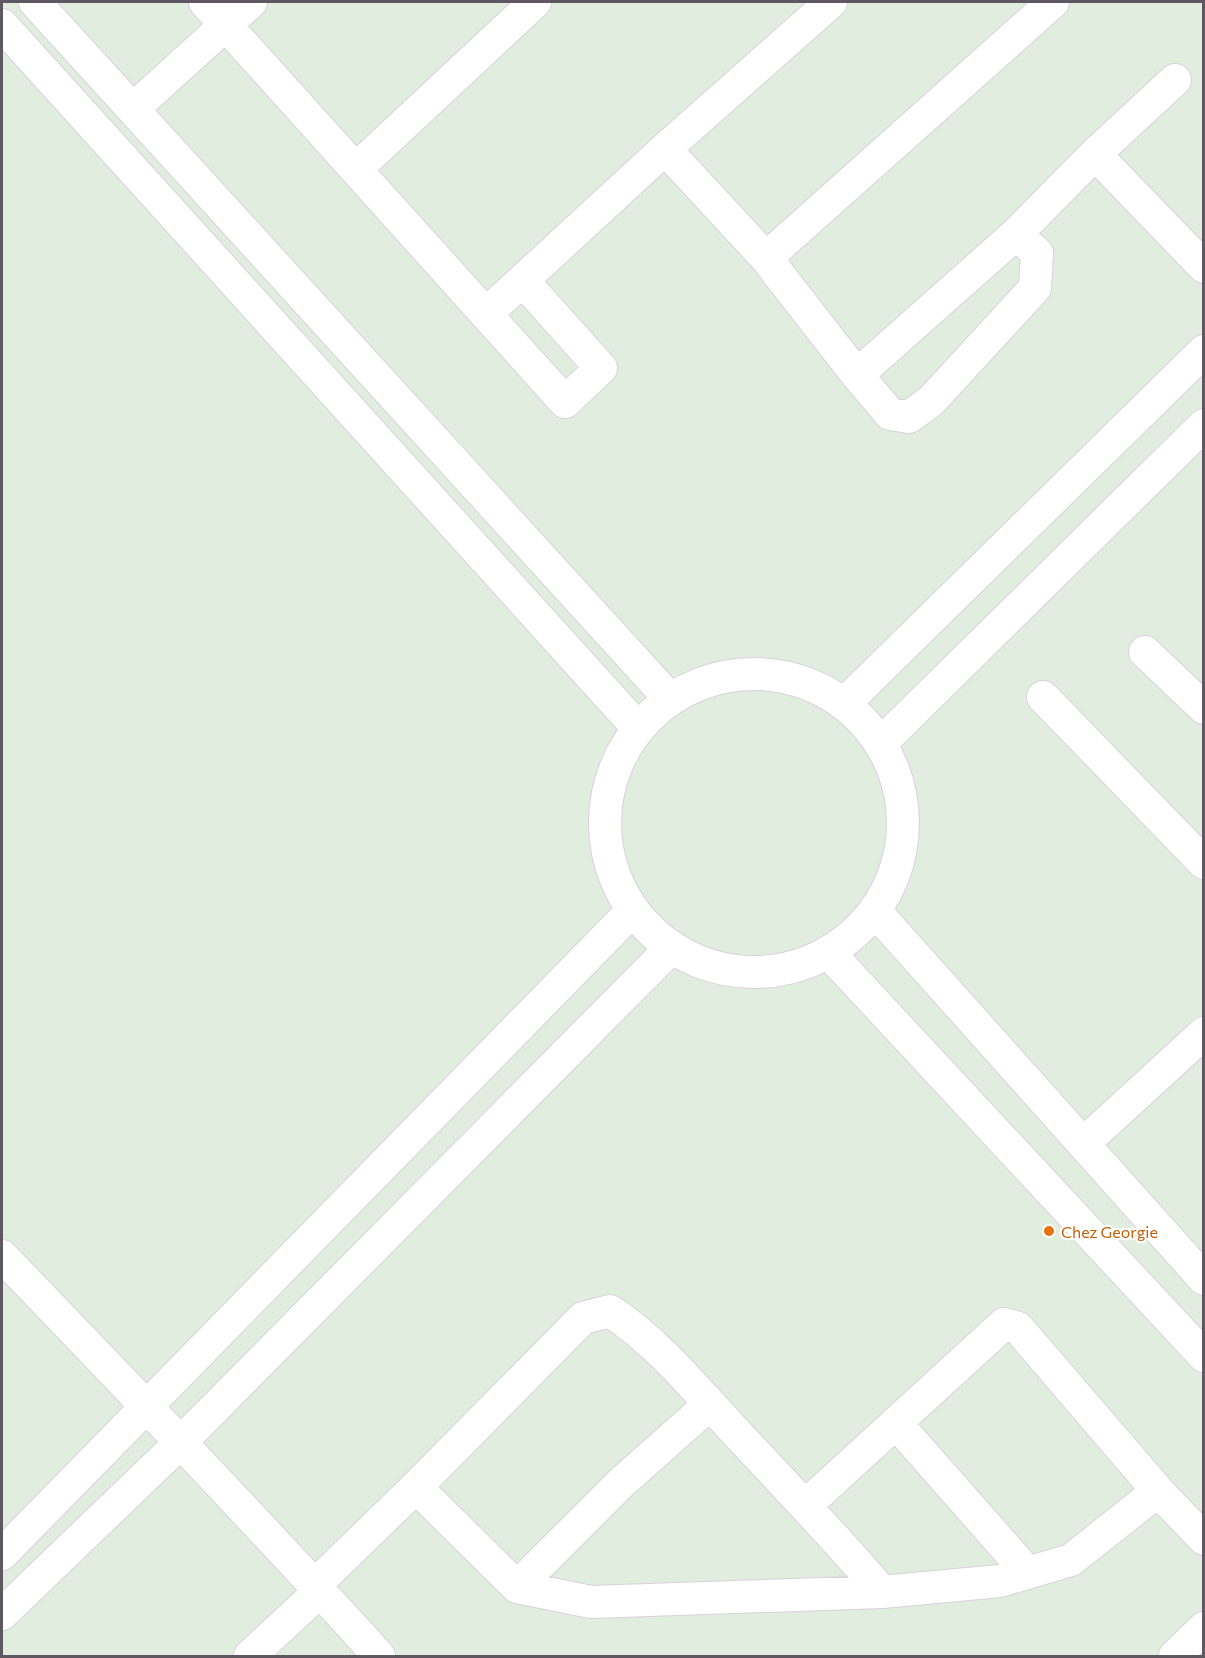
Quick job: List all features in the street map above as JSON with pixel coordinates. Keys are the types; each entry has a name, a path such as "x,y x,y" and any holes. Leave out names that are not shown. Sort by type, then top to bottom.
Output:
{"street":[{"path":"35,2 670,699"},
{"path":"205,2 565,402 601,368 523,281"},
{"path":"133,109 251,2"},
{"path":"356,169 536,2"},
{"path":"486,314 665,148 831,2"},
{"path":"766,258 1053,2"},
{"path":"2,25 638,728"},
{"path":"856,375 1016,234 1095,154 1176,80"},
{"path":"665,148 766,258 856,375 890,414 909,417 931,402 1035,288 1037,253 1016,234"},
{"path":"1095,154 1203,267"},
{"path":"844,704 1203,351"},
{"path":"880,744 1198,443"},
{"path":"1145,652 1203,708"},
{"path":"758,674 789,678 808,685 844,704 864,722 880,744 893,770 901,799 903,828 899,857 890,885 875,911 854,934 828,952 788,967 766,971 733,970 701,962 672,946 651,930 633,909 619,885 610,859 605,832 606,804 612,777 622,751 638,728 670,699 728,676 758,674"},
{"path":"1042,697 1203,863"},
{"path":"2,1554 633,909"},
{"path":"875,911 1203,1279"},
{"path":"2,1614 179,1444 672,946"},
{"path":"828,952 1203,1356"},
{"path":"1083,1144 1203,1033"},
{"path":"2,1256 147,1406 179,1444 380,1656"},
{"path":"250,1656 584,1318 610,1311 633,1326 710,1404 882,1592"},
{"path":"805,1506 1004,1324 1018,1328 1158,1491 1203,1539"},
{"path":"517,1587 621,1483 710,1404"},
{"path":"896,1422 1028,1573"},
{"path":"416,1487 517,1587 591,1602 882,1592 1000,1581 1071,1560 1158,1491"},
{"path":"1175,1656 1203,1628"}],"place":[{"name":"Chez Georgie","path":"1049,1231"}]}
